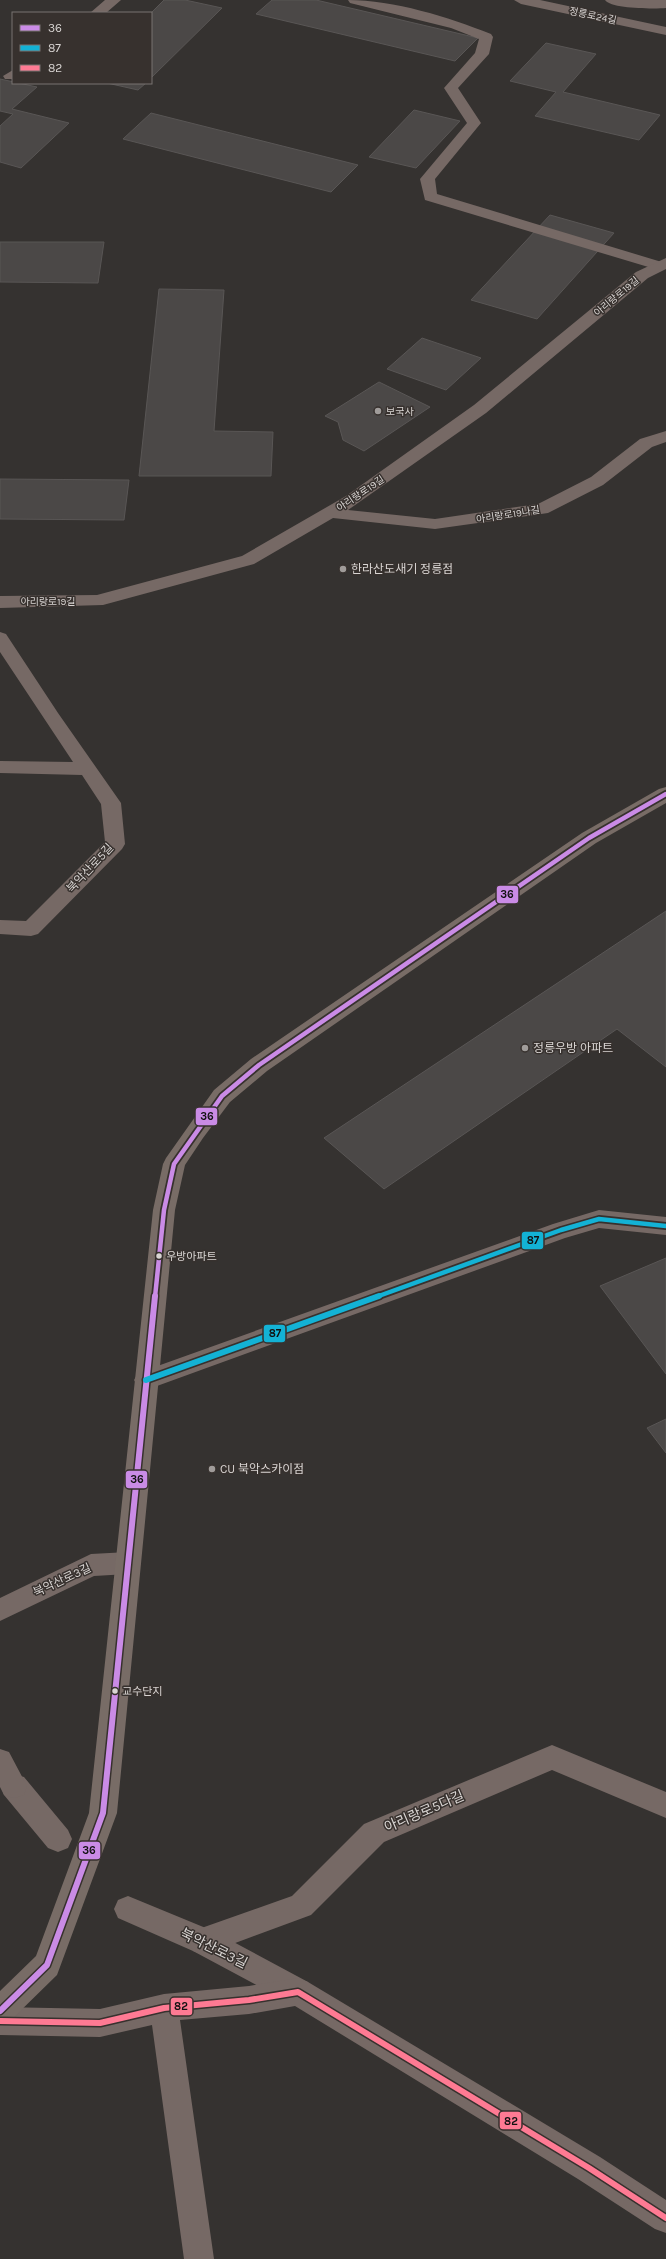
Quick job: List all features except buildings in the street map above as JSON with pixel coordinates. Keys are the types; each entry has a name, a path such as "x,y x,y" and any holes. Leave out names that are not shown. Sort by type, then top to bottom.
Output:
{"street":[{"path":"98,12 114,0"},
{"path":"354,0 456,25 486,37 482,54 451,88 474,123 426,179 430,197 663,265"},
{"name":"정릉로24길","path":"521,0 666,31"},
{"path":"612,0 649,5 666,4"},
{"name":"아리랑로19길","path":"0,602 97,601 248,560 352,500 480,409 642,274 663,265"},
{"name":"아리랑로19나길","path":"330,513 435,524 542,509 597,481 646,443 666,436"},
{"name":"북악산로5길","path":"0,638 51,717 111,803 115,844 31,929 0,927"},
{"path":"0,767 87,769"},
{"path":"0,2011 47,1965 103,1813 164,1210 174,1164 194,1132 222,1096 259,1065 589,838 666,794"},
{"path":"146,1380 569,1228 599,1219 666,1226"},
{"name":"북악산로3길","path":"0,1610 90,1565 128,1563"},
{"name":"아리랑로5다길","path":"203,1941 301,1906 374,1833 552,1757 666,1805"},
{"path":"0,1761 14,1786 58,1839"},
{"name":"북악산로3길","path":"128,1909 203,1941 298,1992 590,2168 666,2218"},
{"path":"0,2021 100,2023 164,2008 249,2000 298,1992"},
{"path":"164,2008 199,2259"}],"transit line":[{"name":"36","path":"0,2011 47,1965 103,1813 164,1210 174,1164 195,1132 222,1096 259,1065 589,838 666,794"},
{"name":"87","path":"146,1380 561,1230 599,1219 666,1226"},
{"name":"82","path":"0,2021 100,2023 164,2008 249,2000 298,1992 589,2168 666,2218"}],"place":[{"name":"보국사","path":"378,411"},
{"name":"한라산도새기 정릉점","path":"343,569"},
{"name":"정릉우방 아파트","path":"525,1048"},
{"name":"우방아파트","path":"159,1256"},
{"name":"CU 북악스카이점","path":"212,1469"},
{"name":"교수단지","path":"115,1691"}]}
